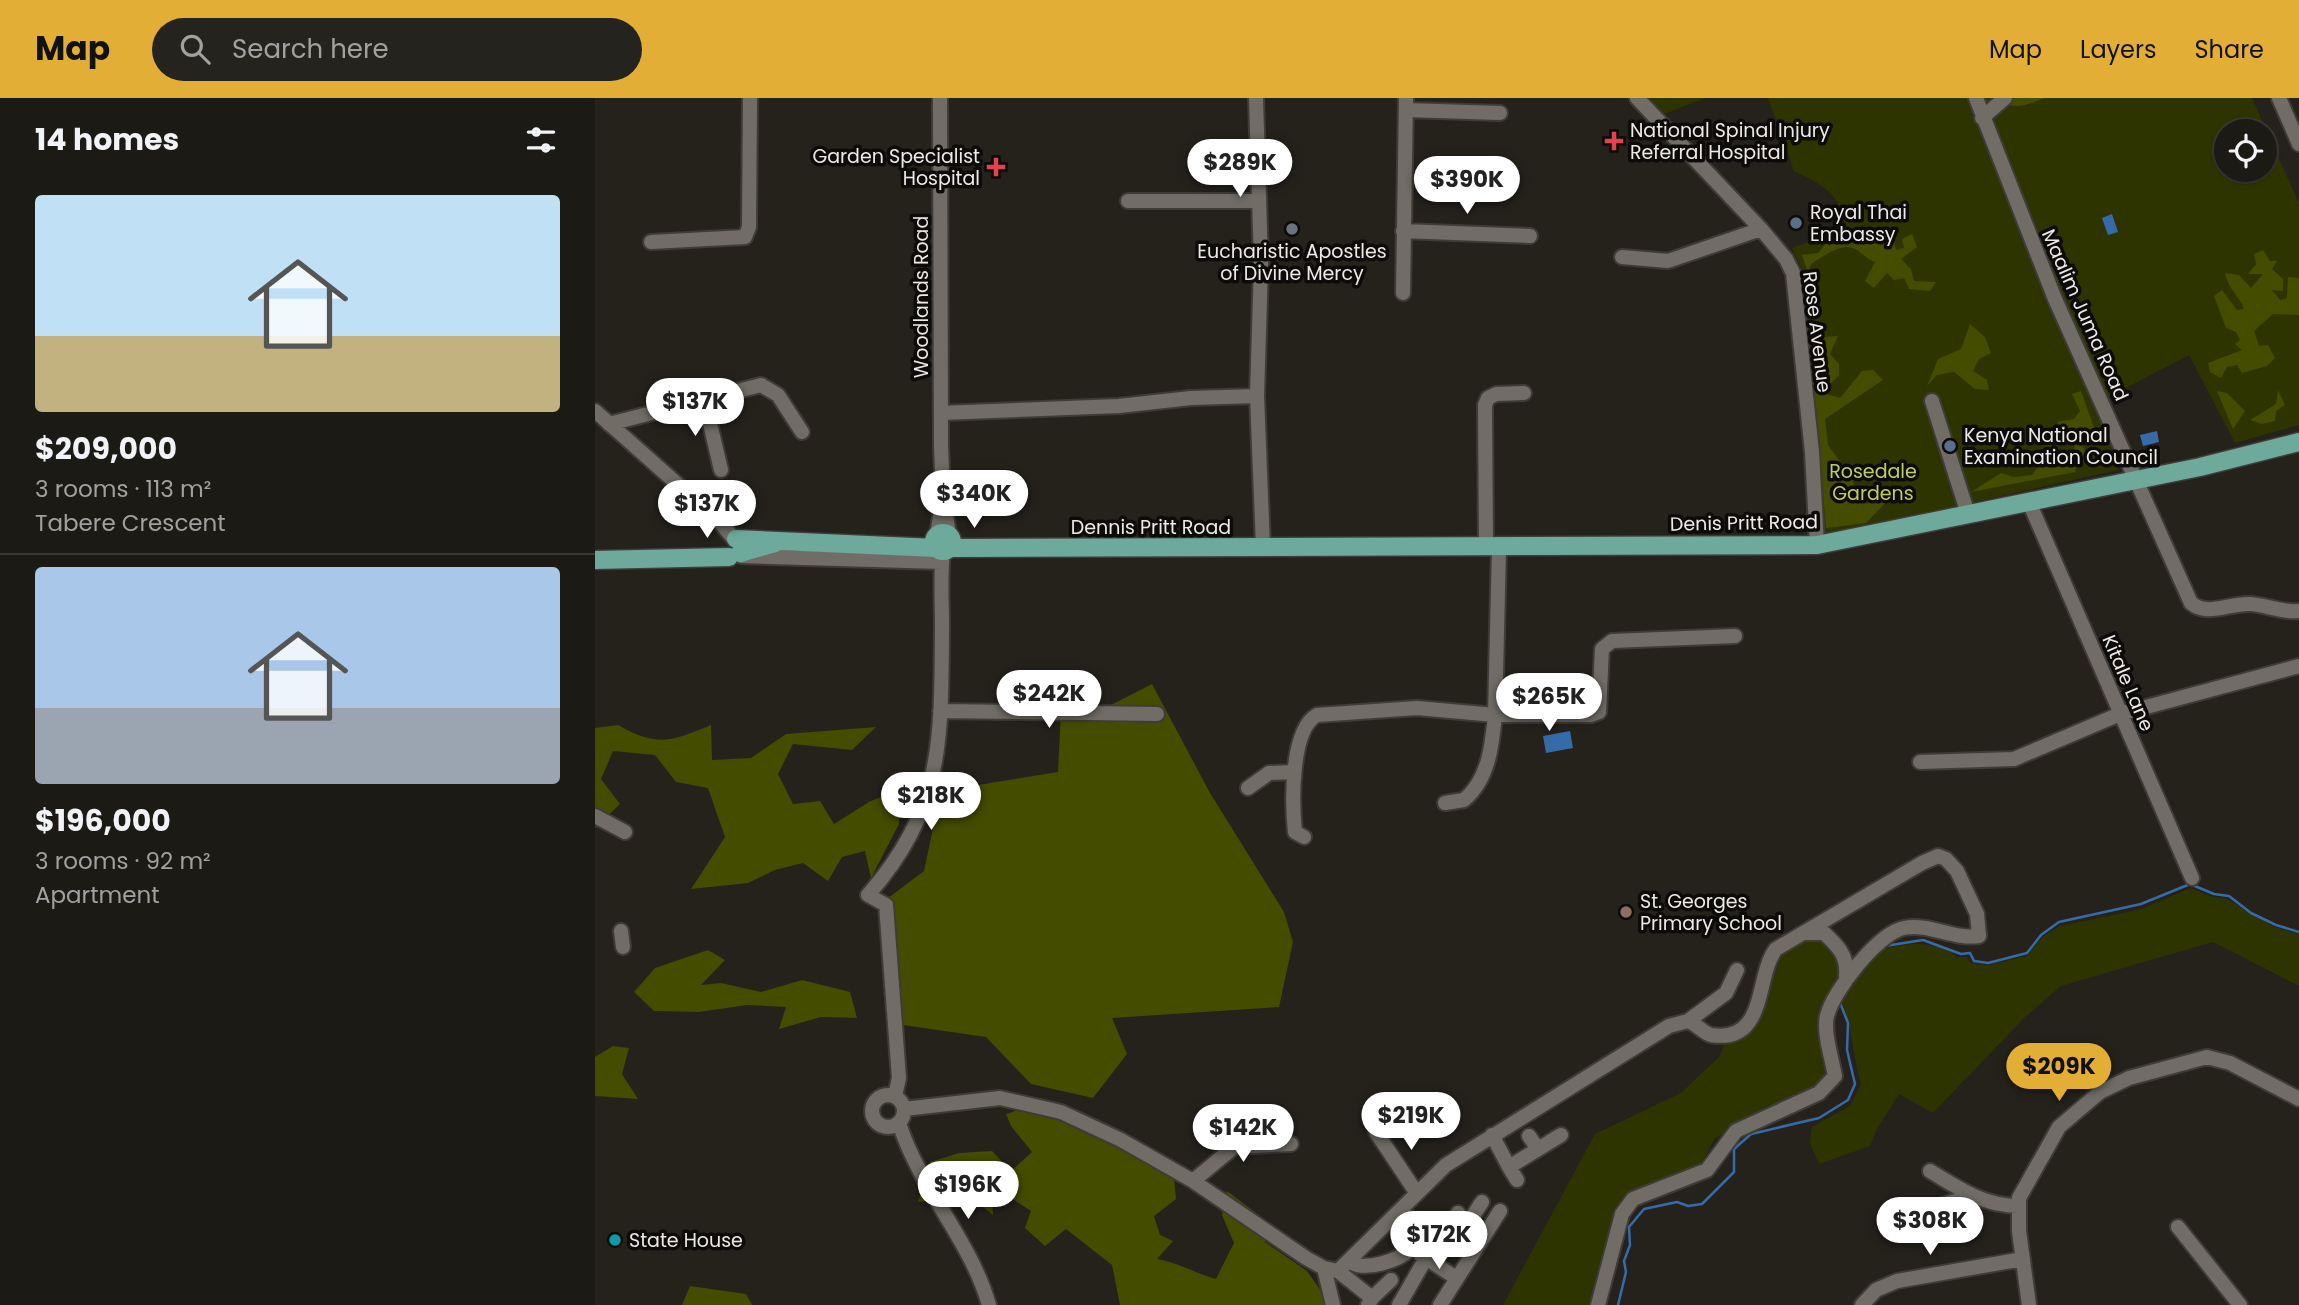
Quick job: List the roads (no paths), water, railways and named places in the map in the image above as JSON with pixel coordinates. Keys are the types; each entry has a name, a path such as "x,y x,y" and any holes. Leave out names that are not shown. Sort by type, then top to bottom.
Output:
{"main road":[{"name":"Denis Pritt Road","path":"1263,547 1817,545 2138,480 2299,442"},
{"name":"Dennis Pritt Road","path":"595,560 686,559 732,547 775,543 838,552 887,553 902,545 997,548 1263,547"}],"street":[{"path":"651,242 745,237 749,227 750,98"},
{"name":"Woodlands Road","path":"895,1096 899,1078 886,905 868,895 895,864 922,811 936,766 940,711 943,545 940,98"},
{"path":"1256,98 1260,299 1257,396 1263,547"},
{"name":"Rose Avenue","path":"1637,98 1761,229 1786,259 1793,273 1812,452 1817,545"},
{"name":"Maalim Juma Road","path":"1976,98 2055,299 2191,603 2198,609 2209,610 2246,604 2288,612 2299,611"},
{"path":"1982,118 2005,98"},
{"path":"2279,98 2299,144"},
{"path":"1403,293 1406,104 1500,113"},
{"path":"1128,201 1257,201"},
{"path":"1622,257 1668,261 1761,229"},
{"path":"1403,231 1530,236"},
{"path":"609,424 761,384 778,394 802,432"},
{"path":"1445,803 1464,800 1477,784 1490,755 1495,715 1492,548 1485,405 1488,398 1496,394 1524,393"},
{"path":"941,413 1119,406 1202,397 1257,396"},
{"path":"704,398 721,470"},
{"path":"1933,401 1968,514"},
{"path":"595,411 711,516 732,547 838,552"},
{"name":"Kitale Lane","path":"2029,502 2192,878"},
{"path":"887,553 943,545"},
{"path":"1304,837 1295,832 1296,752 1305,725 1317,715 1417,708 1495,715 1591,715 1599,712 1602,649 1612,641 1735,636"},
{"path":"1920,762 2014,759 2120,714 2299,666"},
{"path":"940,711 1157,714"},
{"path":"1248,788 1269,773 1294,772"},
{"path":"595,816 625,832"},
{"path":"1688,1021 1707,1034 1726,1036 1741,1028 1761,1003 1771,955 1802,933 1922,863 1938,856 1946,859 1957,871 1977,914 1979,936 1966,938 1924,927 1900,928 1846,975"},
{"path":"621,932 623,947"},
{"path":"1598,1305 1622,1214 1633,1199 1707,1170 1736,1131 1819,1093 1835,1076 1826,1018 1846,975 1848,962 1824,933 1802,933"},
{"path":"1333,1305 1337,1267 1446,1165 1668,1026 1688,1021 1726,993 1737,970"},
{"path":"2029,1305 2018,1206 2024,1184 2059,1127 2100,1092 2129,1079 2207,1057 2230,1063 2299,1099"},
{"path":"908,1152 902,1116 895,1096 884,1095 873,1104 873,1119 908,1152 971,1257 989,1305"},
{"path":"884,1127 902,1116 982,1098 1017,1100 1061,1112 1121,1140 1193,1181 1262,1231 1337,1267 1370,1301 1391,1280"},
{"path":"1376,1132 1416,1192"},
{"path":"1492,1135 1517,1180"},
{"path":"1509,1167 1562,1135"},
{"path":"1529,1136 1538,1149"},
{"path":"1193,1181 1234,1147 1291,1144"},
{"path":"1930,1171 1972,1196 2002,1206 2018,1206"},
{"path":"1942,1205 1972,1196"},
{"path":"1436,1245 1447,1244 1457,1238 1482,1202"},
{"path":"1337,1267 1392,1261 1411,1249 1416,1225 1400,1210"},
{"path":"1440,1305 1500,1210"},
{"path":"1399,1305 1426,1258 1458,1213"},
{"path":"2178,1227 2240,1305"},
{"path":"1411,1249 1456,1278"},
{"path":"1861,1305 1876,1290 1896,1281 2023,1259"}],"water":[{"path":"2112,214 2118,232 2108,235 2102,218"},
{"path":"2157,431 2159,442 2143,446 2140,435"},
{"path":"1570,731 1573,748 1546,753 1543,736"}],"waterway":[{"path":"1885,946 1923,940 1961,954 1970,953 1974,961 1988,963 2027,953 2041,935 2059,922 2141,904 2190,884 2214,894 2229,896 2251,913 2299,932"},
{"path":"1618,1305 1626,1272 1624,1261 1630,1245 1629,1227 1644,1209 1677,1202 1688,1206 1702,1204 1734,1172 1734,1149 1751,1134 1819,1118 1848,1100 1855,1084 1847,1050 1848,1023 1839,1000"}],"place":[{"name":"National Spinal Injury Referral Hospital","path":"1614,141"},
{"name":"Garden Specialist Hospital","path":"996,167"},
{"name":"Royal Thai Embassy","path":"1796,223"},
{"name":"Eucharistic Apostles of Divine Mercy","path":"1292,229"},
{"name":"Kenya National Examination Council","path":"1950,446"},
{"name":"St. Georges Primary School","path":"1626,912"},
{"name":"State House","path":"615,1240"}],"park label":[{"name":"Rosedale Gardens","path":"1873,482"}]}
